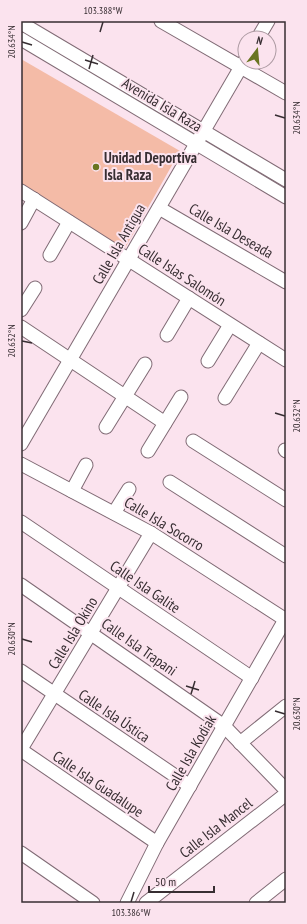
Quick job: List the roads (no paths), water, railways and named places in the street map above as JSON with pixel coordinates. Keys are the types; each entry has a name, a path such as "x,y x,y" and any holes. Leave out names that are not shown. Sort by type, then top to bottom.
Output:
{"street":[{"path":"162,21 237,61"},
{"path":"263,30 268,21"},
{"name":"Avenida Isla Raza","path":"21,23 286,180"},
{"name":"Avenida Isla Raza","path":"21,39 286,197"},
{"name":"Calle Isla Antigua","path":"21,444 239,70"},
{"path":"252,70 286,93"},
{"name":"Calle Islas Salomón","path":"21,191 286,360"},
{"path":"21,223 34,199"},
{"name":"Calle Isla Deseada","path":"159,208 286,282"},
{"path":"50,255 69,222"},
{"path":"21,310 35,288"},
{"path":"167,335 189,298"},
{"path":"208,361 230,325"},
{"path":"21,327 165,423"},
{"path":"225,398 259,343"},
{"path":"106,427 144,364"},
{"path":"148,451 181,397"},
{"path":"193,441 286,500"},
{"name":"Calle Isla Socorro","path":"21,464 151,533 286,619"},
{"path":"72,491 86,465"},
{"path":"170,482 286,556"},
{"path":"114,513 129,489"},
{"name":"Calle Isla Galite","path":"21,522 252,678"},
{"name":"Calle Isla Okino","path":"21,750 92,634 151,533"},
{"name":"Calle Isla Trapani","path":"21,585 224,726 286,790"},
{"name":"Calle Isla Kodiak","path":"126,903 157,843 286,619"},
{"name":"Calle Isla Ústica","path":"21,671 190,786"},
{"path":"240,743 286,706"},
{"name":"Calle Isla Guadalupe","path":"21,750 157,843"},
{"name":"Calle Isla Mancel","path":"146,903 286,794"},
{"path":"21,853 93,903"},
{"path":"256,903 286,879"}],"place":[{"name":"Unidad Deportiva Isla Raza","path":"96,167"}]}
